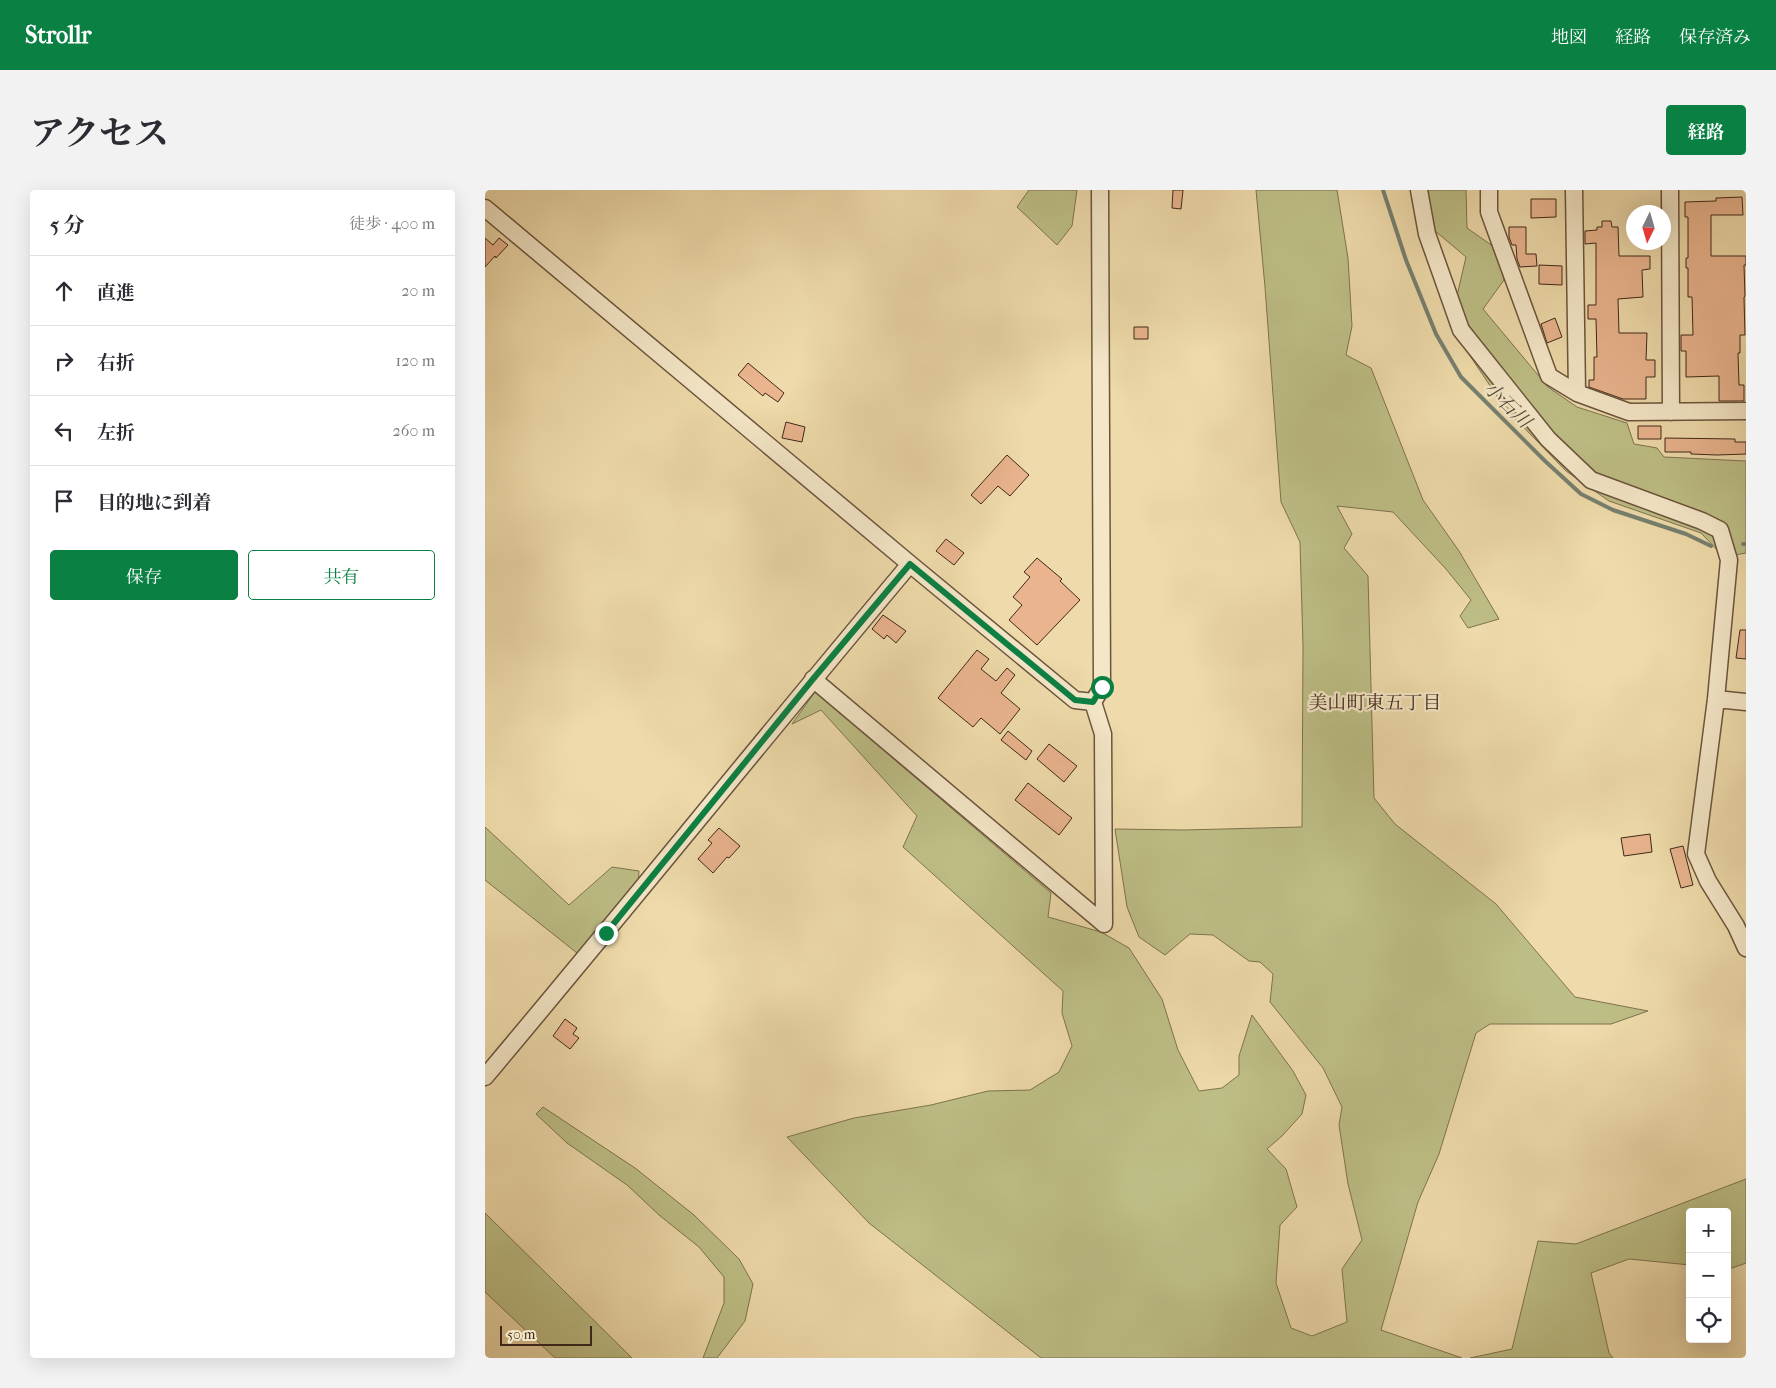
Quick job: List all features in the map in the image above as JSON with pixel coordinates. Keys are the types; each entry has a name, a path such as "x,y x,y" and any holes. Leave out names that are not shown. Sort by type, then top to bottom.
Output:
{"street":[{"path":"813,679 1104,924 1103,734 1093,702 1102,687 1101,190"},
{"path":"1419,190 1427,234 1461,330 1548,439 1591,480 1702,521 1720,530 1729,560 1716,699 1696,854 1708,881 1736,926 1746,948"},
{"path":"1489,190 1489,212 1549,376 1577,393 1629,412 1746,411"},
{"path":"1574,190 1577,393"},
{"path":"1670,190 1671,412"},
{"path":"485,208 1075,700 1093,702"},
{"path":"485,1077 910,564"},
{"path":"1716,699 1746,702"}],"green space":[{"path":"1029,190 1077,190 1072,226 1057,245 1017,207"},
{"path":"1256,190 1337,190 1348,258 1352,326 1346,355 1371,368 1423,500 1459,551 1499,619 1468,628 1460,616 1471,600 1446,569 1393,512 1337,506 1352,534 1344,548 1368,576 1374,798 1395,824 1496,904 1575,997 1648,1011 1611,1024 1490,1024 1476,1033 1439,1154 1418,1202 1381,1330 1462,1358 1041,1358 869,1223 787,1137 854,1118 931,1105 988,1091 1030,1090 1059,1072 1072,1046 1062,1013 1063,991 903,847 917,816 821,710 792,724 815,692 1051,893 1048,917 1101,932 1129,948 1162,999 1178,1050 1199,1091 1222,1088 1239,1075 1239,1056 1252,1015 1293,1071 1306,1095 1302,1114 1267,1149 1286,1169 1297,1207 1280,1225 1276,1283 1291,1328 1312,1336 1347,1322 1342,1269 1362,1240 1348,1184 1339,1125 1342,1107 1323,1068 1270,1002 1273,974 1260,962 1249,961 1213,935 1190,934 1165,955 1139,937 1127,907 1115,829 1184,830 1302,827 1303,647 1300,542 1281,502"},
{"path":"1425,190 1466,190 1467,228 1497,249 1504,280 1483,309 1548,387 1577,407 1627,423 1634,444 1657,448 1664,457 1746,461 1746,553 1724,557 1701,533 1609,501 1566,471 1505,408 1450,326 1466,257 1434,230"},
{"path":"485,827 569,905 612,867 639,871 638,885 577,953 485,880"},
{"path":"543,1107 635,1168 694,1215 739,1259 753,1284 745,1321 717,1358 703,1358 724,1303 724,1277 699,1247 659,1215 627,1185 567,1143 536,1114"},
{"path":"1746,1179 1746,1263 1731,1268 1731,1208 1686,1208 1686,1265 1629,1259 1591,1273 1609,1353 1613,1358 1470,1358 1512,1349 1538,1241 1576,1244"},
{"path":"485,1213 632,1358 555,1358 485,1292"}],"building":[{"path":"1173,190 1183,190 1181,209 1172,208"},
{"path":"1742,197 1743,215 1711,215 1711,256 1746,256 1746,265 1744,265 1745,335 1740,335 1740,353 1738,353 1739,385 1744,385 1744,401 1719,401 1719,376 1686,377 1686,351 1681,351 1681,335 1693,335 1692,297 1688,297 1688,268 1686,268 1686,258 1688,258 1688,217 1685,217 1685,202 1716,201 1716,198"},
{"path":"1531,199 1556,199 1556,217 1531,218"},
{"path":"1602,221 1611,221 1612,227 1618,227 1619,256 1650,256 1650,269 1642,270 1643,297 1618,299 1619,333 1647,333 1646,360 1655,360 1655,377 1646,377 1646,399 1623,399 1589,387 1589,380 1594,380 1594,357 1597,357 1596,319 1588,319 1588,305 1596,305 1596,243 1585,244 1585,231 1597,230 1597,227 1602,227"},
{"path":"1509,227 1526,227 1526,254 1536,254 1537,266 1520,267 1517,259 1516,245 1512,245 1509,237"},
{"path":"485,238 493,245 499,238 508,245 485,267"},
{"path":"1539,265 1562,266 1562,285 1539,284"},
{"path":"1555,318 1562,337 1547,343 1541,324"},
{"path":"1134,327 1148,327 1148,339 1134,339"},
{"path":"748,363 784,393 778,402 765,393 763,396 738,375"},
{"path":"786,422 805,427 802,442 782,438"},
{"path":"1638,426 1661,426 1661,439 1638,439"},
{"path":"1665,438 1735,439 1735,442 1746,442 1746,454 1717,455 1665,452"},
{"path":"1007,455 1029,475 1010,496 998,486 981,504 971,495"},
{"path":"946,539 964,553 954,565 936,551"},
{"path":"1037,558 1062,579 1060,581 1080,600 1037,645 1009,620 1022,605 1013,597 1030,577 1024,572"},
{"path":"883,615 906,631 896,643 887,635 884,639 872,629"},
{"path":"1740,630 1746,630 1746,659 1736,658"},
{"path":"977,650 989,659 981,669 996,681 1007,668 1015,675 1001,693 1020,709 1000,734 981,718 973,727 938,698"},
{"path":"1008,731 1032,751 1026,760 1001,740"},
{"path":"1049,744 1077,766 1064,782 1037,759"},
{"path":"1028,783 1072,818 1059,835 1015,800"},
{"path":"719,828 740,846 713,873 698,859 712,843 708,840"},
{"path":"1650,834 1652,852 1624,856 1621,838"},
{"path":"1683,846 1693,885 1681,888 1670,849"},
{"path":"565,1019 577,1028 573,1034 579,1038 570,1049 553,1036"}],"waterway":[{"name":"小石川","path":"1383,190 1406,260 1436,334 1461,377 1545,461 1581,494 1613,510 1686,534 1711,546"}],"district":[{"name":"美山町東五丁目","path":"1375,702"}],"route":[{"path":"606,933 813,679 910,564 1075,700 1093,702 1102,687"}]}
